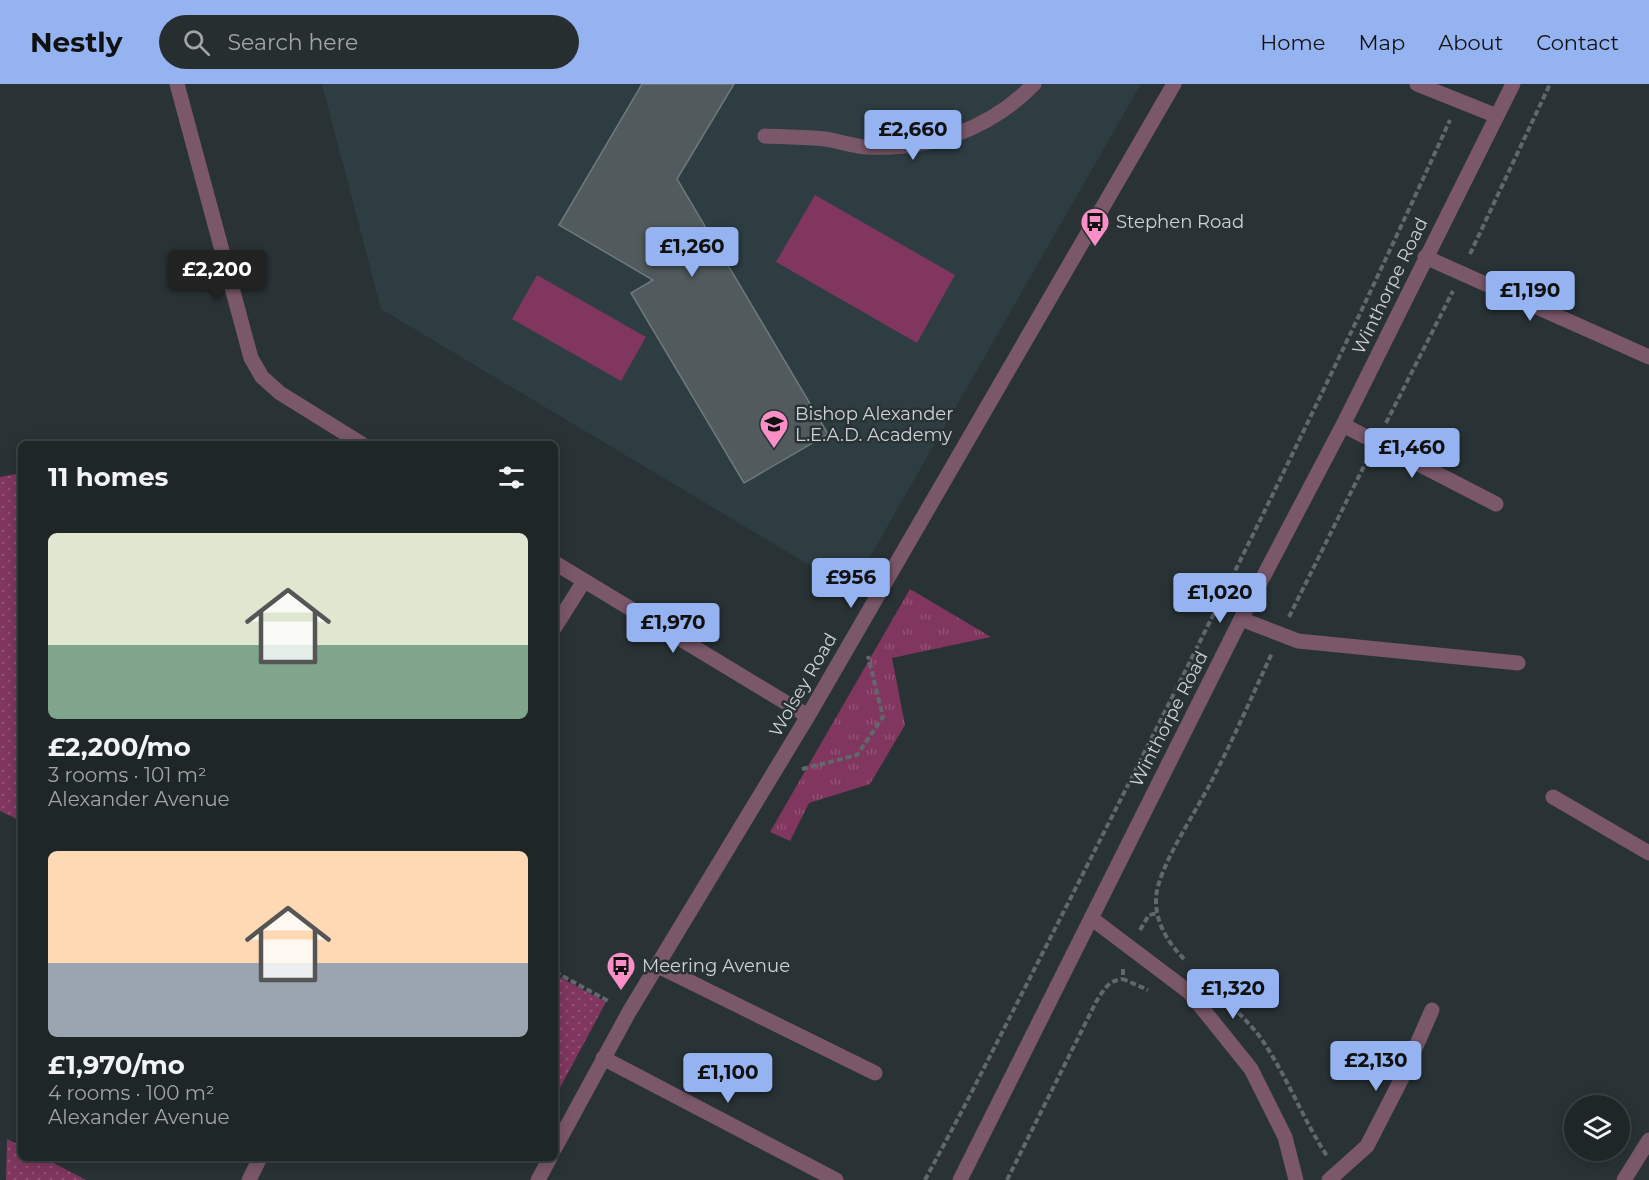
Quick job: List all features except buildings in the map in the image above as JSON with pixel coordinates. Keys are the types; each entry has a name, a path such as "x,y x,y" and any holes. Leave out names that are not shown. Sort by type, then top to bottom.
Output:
{"street":[{"path":"177,84 250,358 262,377 280,393 357,441"},
{"path":"765,136 824,139 863,147 899,147 932,142 966,131 996,115 1021,97 1034,84"},
{"name":"Wolsey Road","path":"558,1142 629,1012 808,716 1174,84"},
{"path":"1417,84 1497,116"},
{"name":"Winthorpe Road","path":"960,1180 1241,619 1343,425 1513,84"},
{"path":"1425,257 1649,357"},
{"path":"1343,425 1496,504"},
{"path":"558,565 808,716"},
{"path":"558,622 584,581"},
{"path":"1241,619 1298,641 1518,663"},
{"path":"1553,797 1649,853"},
{"path":"1091,918 1189,992 1251,1069 1285,1137 1296,1180"},
{"path":"658,966 874,1073"},
{"path":"1329,1180 1367,1146 1402,1078 1432,1010"},
{"path":"603,1058 836,1180"},
{"path":"1624,1180 1649,1140"},
{"path":"249,1180 258,1161"},
{"path":"538,1180 548,1161"}],"path":[{"path":"924,1180 963,1109 1205,634 1459,101"},
{"path":"772,777 857,755 883,717 860,626"},
{"path":"558,974 629,1012"},
{"path":"1007,1180 1096,1002 1107,985 1123,979"}],"shaded area":[{"name":"Bishop Alexander L.E.A.D. Academy","path":"322,84 1141,84 851,590 381,309"}],"green space":[{"path":"815,195 955,275 917,343 776,262"},
{"path":"537,275 646,337 621,381 512,319"},
{"path":"18,474 18,820 0,811 0,477"},
{"path":"910,589 991,637 892,658 905,725 870,784 809,803 790,841 770,832"},
{"path":"558,977 606,1002 558,1091"},
{"path":"7,1139 18,1144 18,1161 50,1161 86,1180 6,1180"}],"place":[{"name":"Stephen Road","path":"1095,248"},
{"name":"Bishop Alexander L.E.A.D. Academy","path":"774,450"},
{"name":"Meering Avenue","path":"621,992"}]}
